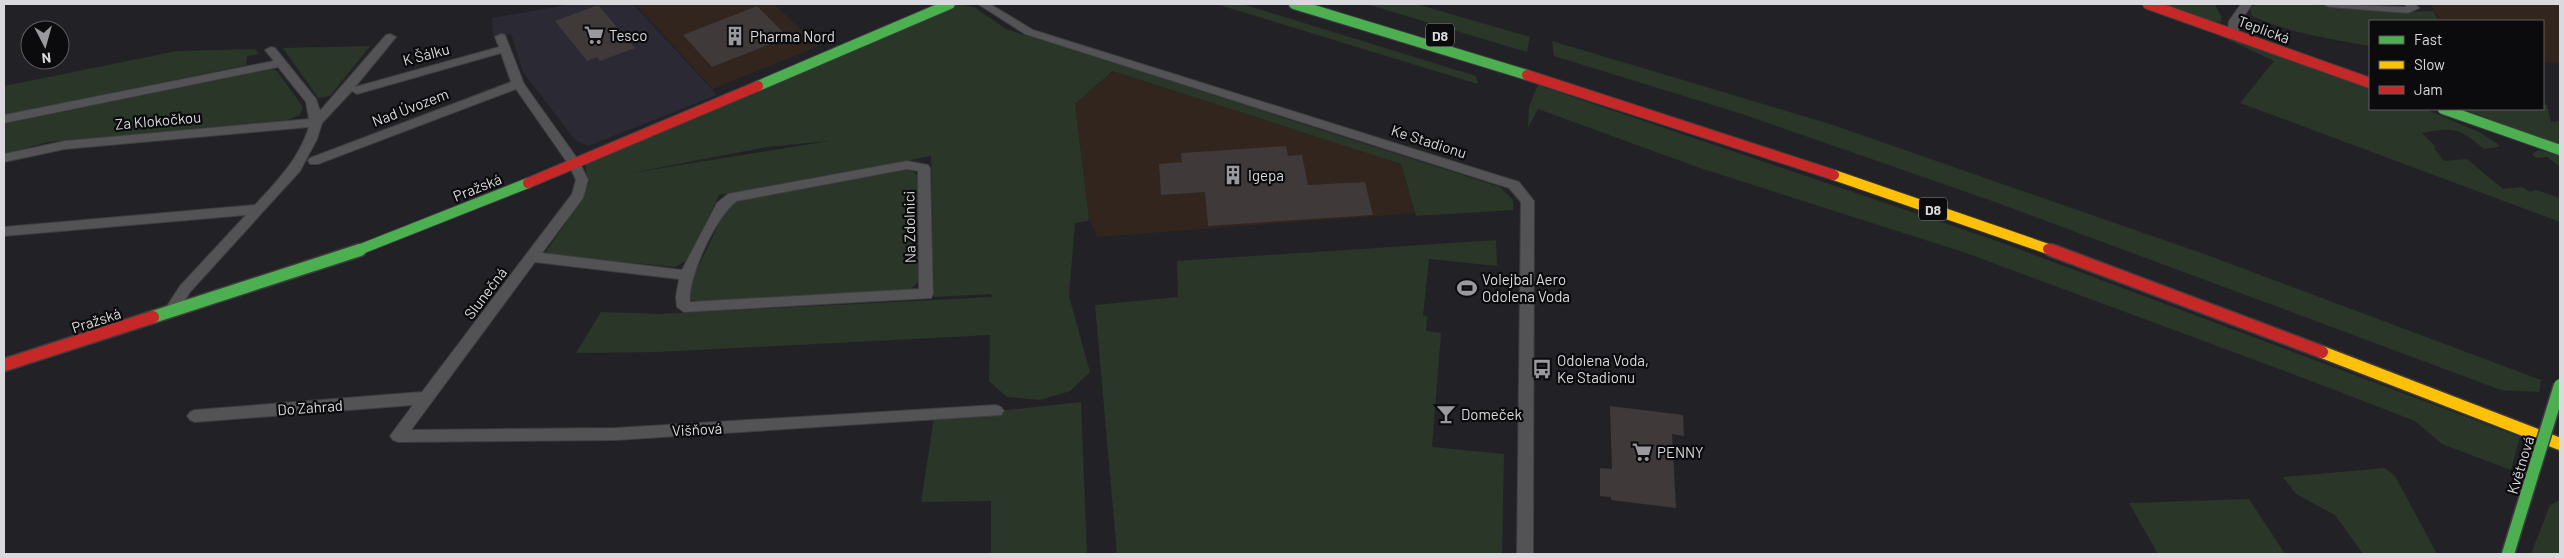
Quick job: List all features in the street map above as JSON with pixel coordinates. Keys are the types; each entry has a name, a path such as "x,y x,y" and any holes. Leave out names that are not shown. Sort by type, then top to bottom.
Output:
{"main road":[{"name":"Pražská","path":"4,365 367,248 575,164 950,4"},
{"name":"D8","path":"1294,4 1692,127 1926,206 2178,298 2560,444"},
{"name":"Teplická","path":"2148,4 2369,83"},
{"path":"2446,110 2560,150"},
{"name":"Květnová","path":"2508,554 2560,385"},
{"path":"2542,418 2560,425"}],"street":[{"name":"Ke Stadionu","path":"982,4 1029,32 1514,185 1528,201 1525,554"},
{"path":"2233,34 2235,20 2246,4"},
{"path":"2330,4 2408,10 2413,8 2410,4"},
{"path":"170,312 185,289 296,168 310,140 316,122 344,93 390,36"},
{"name":"K Šálku","path":"357,90 502,43 518,84 575,164"},
{"path":"271,50 312,102 316,122"},
{"name":"Za Klokočkou","path":"4,119 282,63"},
{"name":"Nad Úvozem","path":"314,161 518,84"},
{"name":"Za Klokočkou","path":"4,158 65,145 316,122"},
{"name":"Slunečná","path":"398,436 578,195 582,180 575,164"},
{"name":"Na Zdolnici","path":"907,165 924,168 926,294 684,307 680,298 688,275 724,202 733,197 907,165"},
{"path":"4,232 258,209"},
{"path":"533,257 688,275"},
{"name":"Do Zahrad","path":"195,416 425,398"},
{"name":"Višňová","path":"398,436 616,434 996,411"}],"shaded area":[{"path":"572,4 633,4 717,95 588,146 575,140 523,72 511,34 493,37 492,18"},
{"path":"635,4 774,4 818,46 713,89"},
{"path":"2430,4 2560,4 2560,64 2544,62 2544,20 2439,20"},
{"path":"1114,71 1401,164 1415,213 1097,237 1089,218 1075,104"}],"green space":[{"path":"959,4 974,7 1006,29 1500,187 1513,200 1513,210 1416,216 1401,164 1113,71 1075,104 1089,218 1088,221 1075,223 1069,296 1090,372 1070,391 1040,400 1007,397 989,381 990,335 658,352 576,353 601,312 661,314 992,297 991,294 934,297 931,156 719,195 687,260 675,267 544,254 566,223 590,181 586,181 586,162 950,5","holes":["829,141 631,173 767,147"]},
{"path":"1216,4 1242,4 1476,76 1478,84"},
{"path":"1366,4 1416,4 1530,37 1527,52"},
{"path":"2158,4 2215,4 2222,18 2221,22 2214,22"},
{"path":"2257,4 2304,4 2410,12 2433,11 2438,20 2369,20 2369,46 2310,35 2281,27 2252,16 2250,8"},
{"path":"2212,32 2369,88 2369,110 2427,110 2481,133 2499,145 2498,147 2484,149 2462,133 2456,131 2442,130 2422,133 2436,147 2434,148 2444,161 2467,159 2503,189 2522,187 2530,192 2536,190 2560,198 2560,222 2240,103 2274,61"},
{"path":"1552,41 1830,124 2207,255 2541,380 2539,392 2501,390 1995,202 1745,115 1554,56"},
{"path":"370,46 330,96 318,98 283,48"},
{"path":"255,49 259,54 247,56 246,65 4,115 4,86 177,51"},
{"path":"273,69 277,71 303,107 300,115 287,120 48,142 4,154 4,124"},
{"path":"1538,85 2000,242 2520,437 2511,470 2442,444 2415,421 1963,252 1697,167 1538,109 1528,128 1529,106"},
{"path":"2544,104 2547,105 2551,122 2560,121 2560,145 2466,110 2544,110"},
{"path":"2538,150 2560,155 2560,167 2547,157 2536,158 2532,154"},
{"path":"906,170 914,172 918,177 919,281 913,287 905,291 699,301 688,299 686,292 727,207 738,200"},
{"path":"1496,240 1497,266 1429,259 1423,316 1427,316 1426,331 1441,333 1432,447 1504,454 1502,554 1117,554 1095,305 1178,297 1177,261"},
{"path":"1081,402 1087,554 991,554 991,501 921,502 934,418"},
{"path":"2385,468 2395,476 2437,554 2363,554 2335,515 2296,494 2283,477"},
{"path":"2249,499 2285,554 2158,554 2129,503"},
{"path":"2560,500 2560,554 2531,554 2550,505"}],"building":[{"name":"Tesco","path":"598,5 635,48 600,61 597,57 587,61 555,21"},
{"name":"Pharma Nord","path":"757,6 788,37 712,67 683,35"},
{"path":"1286,146 1288,156 1302,155 1308,185 1365,182 1373,215 1208,226 1205,192 1161,195 1159,164 1182,162 1181,153"},
{"name":"PENNY","path":"1610,406 1683,415 1684,436 1672,434 1676,508 1611,500 1611,497 1600,496 1600,468 1612,469"}],"traffic: fast":[{"path":"758,86 950,4"},
{"path":"1294,4 1527,75"},
{"path":"2446,110 2560,150"},
{"path":"153,317 367,248 528,183"},
{"path":"2532,476 2560,385"},
{"path":"2508,554 2532,476"}],"traffic: slow":[{"path":"1834,175 2048,249"},
{"path":"2322,352 2560,444"}],"traffic: jam":[{"path":"2148,4 2369,83"},
{"path":"1527,75 1834,175"},
{"path":"528,183 758,86"},
{"path":"2048,249 2322,352"},
{"path":"4,365 153,317"}],"place":[{"name":"Tesco","path":"594,35"},
{"name":"Pharma Nord","path":"735,36"},
{"name":"Igepa","path":"1233,175"},
{"name":"Volejbal Aero Odolena Voda","path":"1467,288"},
{"name":"Odolena Voda, Ke Stadionu","path":"1542,369"},
{"name":"Domeček","path":"1446,414"},
{"name":"PENNY","path":"1642,452"}]}
